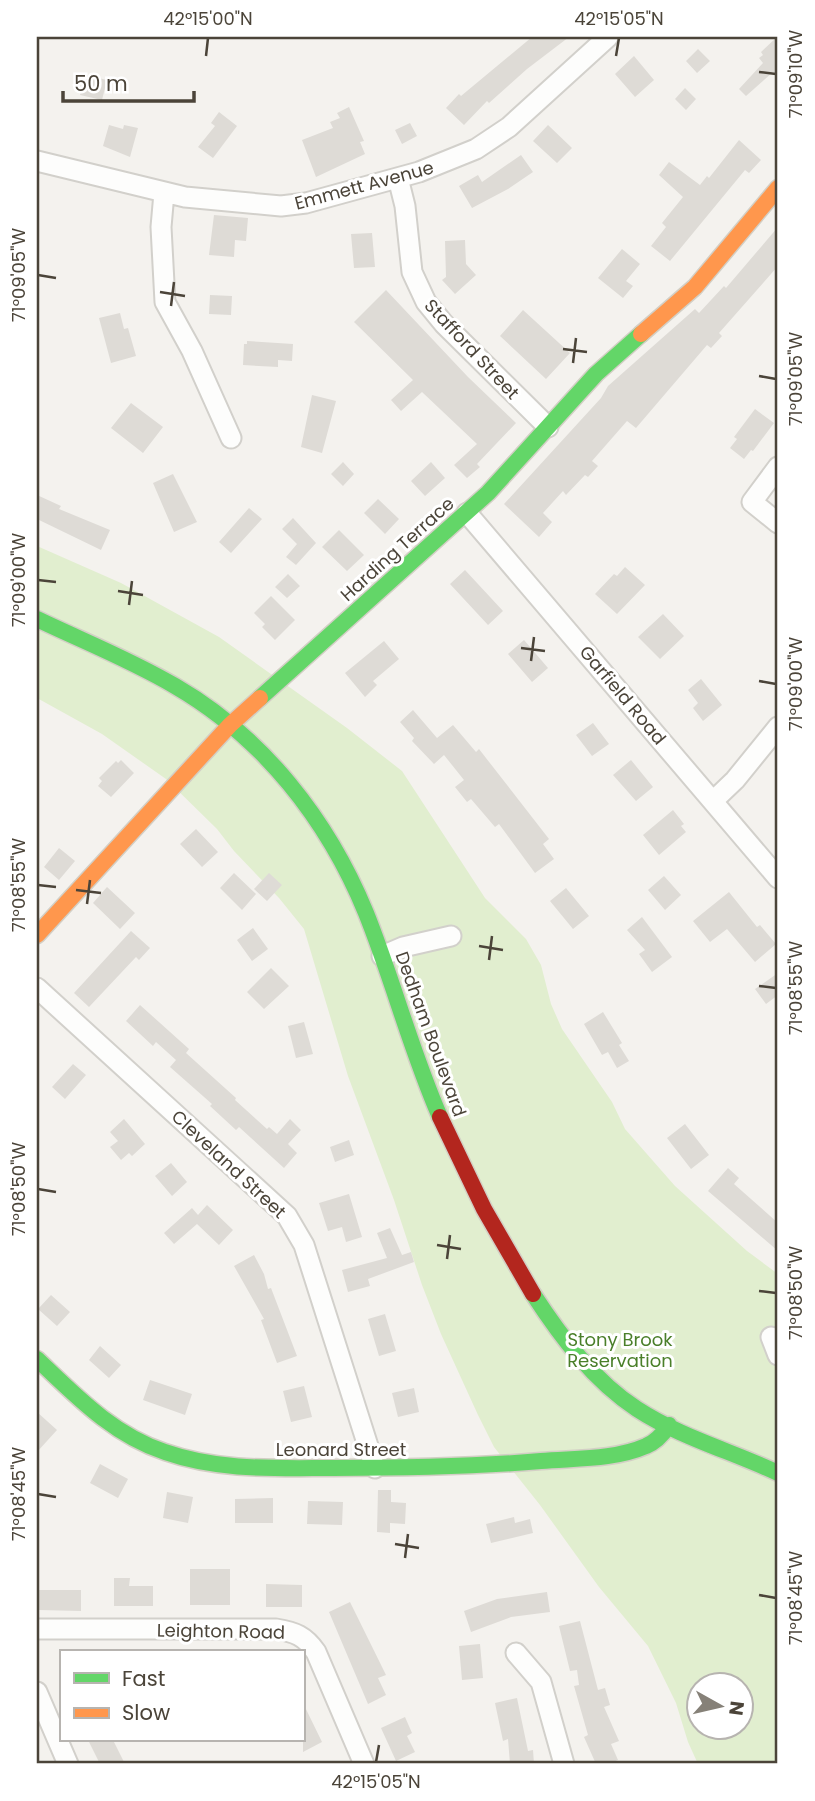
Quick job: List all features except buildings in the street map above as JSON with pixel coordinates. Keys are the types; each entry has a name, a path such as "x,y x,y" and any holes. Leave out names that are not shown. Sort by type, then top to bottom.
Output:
{"street":[{"name":"Emmett Avenue","path":"37,161 164,193 214,201 281,206 306,203 450,161 488,143 608,37"},
{"name":"Stafford Street","path":"398,178 405,205 412,272 426,302 444,324 548,427"},
{"name":"Harding Terrace","path":"37,934 230,725 498,484 607,363 695,287 778,188"},
{"path":"164,193 161,228 165,302 192,352 231,438"},
{"path":"778,467 752,502 778,523"},
{"name":"Garfield Road","path":"467,513 778,878"},
{"name":"Dedham Boulevard","path":"37,619 177,686 230,725 269,760 317,818 356,885 418,1063 453,1149 535,1298 568,1344 605,1384 622,1398 669,1425 778,1473"},
{"path":"713,801 735,780 778,727"},
{"path":"382,956 403,947 451,936"},
{"name":"Cleveland Street","path":"37,988 287,1216 296,1228 304,1245 375,1468"},
{"name":"Leonard Street","path":"37,1359 118,1430 166,1454 216,1466 474,1467 615,1453 644,1447 664,1435 669,1425"},
{"name":"Leighton Road","path":"37,1629 276,1629 295,1632 308,1640 316,1652 364,1764"},
{"path":"516,1653 541,1682 564,1764"},
{"path":"37,1692 68,1764"}],"green space":[{"name":"Stony Brook Reservation","path":"37,546 121,583 219,637 347,728 402,771 485,898 526,939 541,965 551,1004 562,1029 612,1102 625,1129 675,1186 747,1251 778,1274 778,1764 698,1764 688,1742 756,1742 756,1672 686,1672 686,1736 676,1703 648,1646 599,1587 494,1447 478,1415 422,1285 348,1076 304,929 217,829 166,779 102,734 37,698"}],"traffic: fast":[{"path":"260,698 488,493 596,374 641,334"},
{"path":"37,619 175,686 237,730 289,784 332,845 366,913 440,1117"},
{"path":"533,1294 579,1357 621,1398 671,1428 778,1473"},
{"path":"37,1359 96,1413 129,1436 165,1452 206,1463 269,1468 411,1467 594,1458 621,1454 646,1446 659,1437 669,1425"}],"traffic: slow":[{"path":"641,334 695,287 778,188"},
{"path":"37,935 230,725 260,698"}],"traffic: jam":[{"path":"440,1117 484,1209 533,1294"}]}
